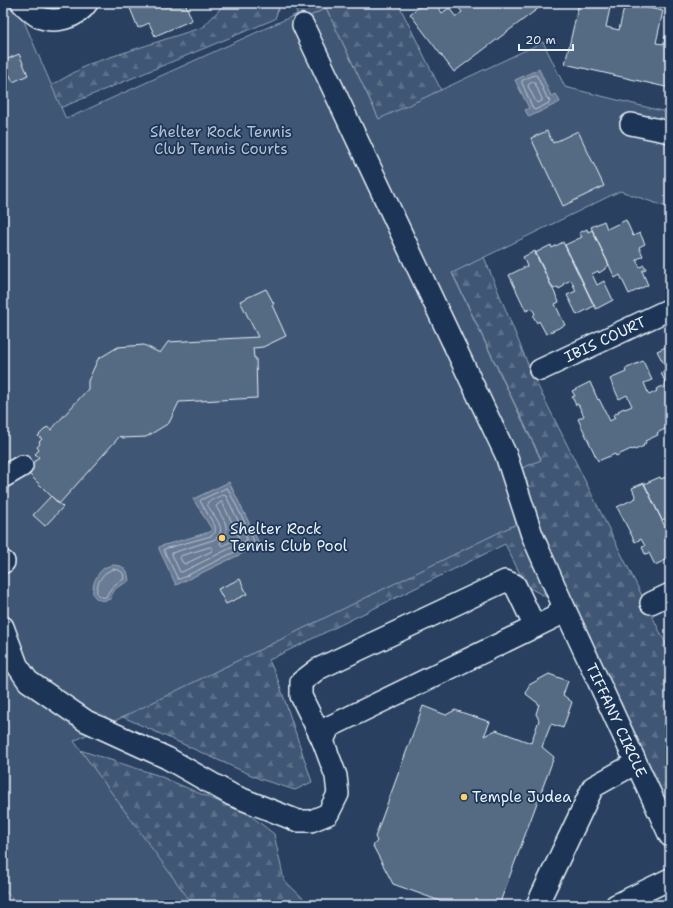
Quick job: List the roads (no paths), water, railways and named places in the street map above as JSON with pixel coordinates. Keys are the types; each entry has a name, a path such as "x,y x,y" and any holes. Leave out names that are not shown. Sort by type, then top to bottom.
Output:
{"street":[{"path":"22,3 28,10 39,17 51,20 64,19 75,14 85,6 86,3"},
{"name":"TIFFANY CIRCLE","path":"302,25 506,455 532,535 670,836"},
{"path":"631,124 670,132"},
{"name":"IBIS COURT","path":"540,370 670,309"},
{"path":"3,477 22,466"},
{"path":"3,627 17,665 28,681 86,721 167,758 232,795 298,821 311,821 328,814 338,794 336,776 323,741 301,696 301,682 318,669 505,581 515,585 535,627"},
{"path":"651,603 670,594"},
{"path":"323,741 329,728 555,617 563,605"},
{"path":"537,905 593,787 636,763"},
{"path":"616,905 670,879"}],"water":[{"path":"539,69 551,96 556,94 560,102 529,117 525,110 529,108 515,80"},
{"name":"Shelter Rock Tennis Club Pool","path":"229,482 260,545 176,585 159,547 210,532 212,530 211,528 193,499"},
{"path":"112,565 121,566 127,571 129,580 115,589 110,599 104,601 95,598 93,586 98,575 103,569"}],"place":[{"name":"Shelter Rock Tennis Club Pool","path":"222,538"},
{"name":"Temple Judea","path":"464,797"}],"park label":[{"name":"Shelter Rock Tennis Club Tennis Courts","path":"221,140"}]}
